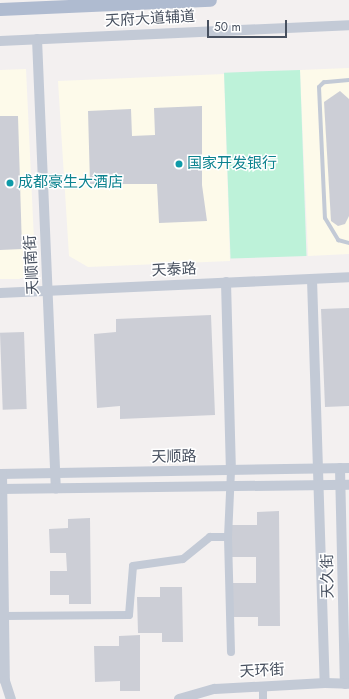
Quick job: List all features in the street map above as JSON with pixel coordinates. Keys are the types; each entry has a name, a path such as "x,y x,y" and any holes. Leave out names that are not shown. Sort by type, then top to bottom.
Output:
{"main road":[{"path":"0,9 210,0"}],"street":[{"name":"天府大道辅道","path":"0,41 349,25"},
{"name":"天顺南街","path":"37,39 56,489"},
{"name":"天泰路","path":"0,293 349,277"},
{"name":"天久街","path":"312,279 325,683"},
{"path":"226,282 231,471 228,536 230,652"},
{"name":"天久街","path":"345,468 347,684"},
{"name":"天顺路","path":"1,474 56,475 345,468"},
{"path":"1,474 5,680 11,699"},
{"name":"天顺路","path":"1,489 230,488 345,485"},
{"path":"4,616 129,615 133,566 183,559 210,537 228,536"},
{"name":"天环街","path":"178,699 215,689 325,683 347,684"},
{"path":"263,686 263,699"}],"lane":[{"path":"349,80 324,82 319,87 324,212 333,234 338,240 349,243"}],"shaded area":[{"path":"349,68 349,254 308,256 300,70"},
{"path":"26,69 35,262 32,274 19,279 0,279 0,70"},
{"path":"224,74 230,261 88,267 69,256 58,81"}],"green space":[{"path":"300,70 306,256 231,259 224,73"}],"building":[{"path":"340,91 349,99 349,216 345,224 338,226 331,221 324,102"},
{"path":"202,106 202,185 207,221 159,223 157,184 90,184 88,111 131,109 132,136 155,135 154,108"},
{"name":"成都豪生大酒店","path":"0,116 18,116 22,249 0,250"},
{"path":"349,308 349,406 325,407 321,309"},
{"path":"211,315 215,415 120,419 120,406 97,408 94,334 116,332 116,319"},
{"path":"24,332 27,409 3,410 0,333"},
{"path":"279,511 280,626 258,626 258,617 233,617 233,583 256,583 256,557 231,557 230,525 257,525 257,512"},
{"path":"90,518 91,604 69,604 69,595 50,595 50,571 67,571 66,553 50,553 49,529 68,528 68,519"},
{"path":"160,587 182,587 183,642 162,642 162,633 138,633 137,597 160,597"},
{"path":"140,635 140,691 120,691 120,681 95,682 94,646 119,646 119,636"}],"place":[{"name":"国家开发银行","path":"179,164"},
{"name":"成都豪生大酒店","path":"10,183"}]}
